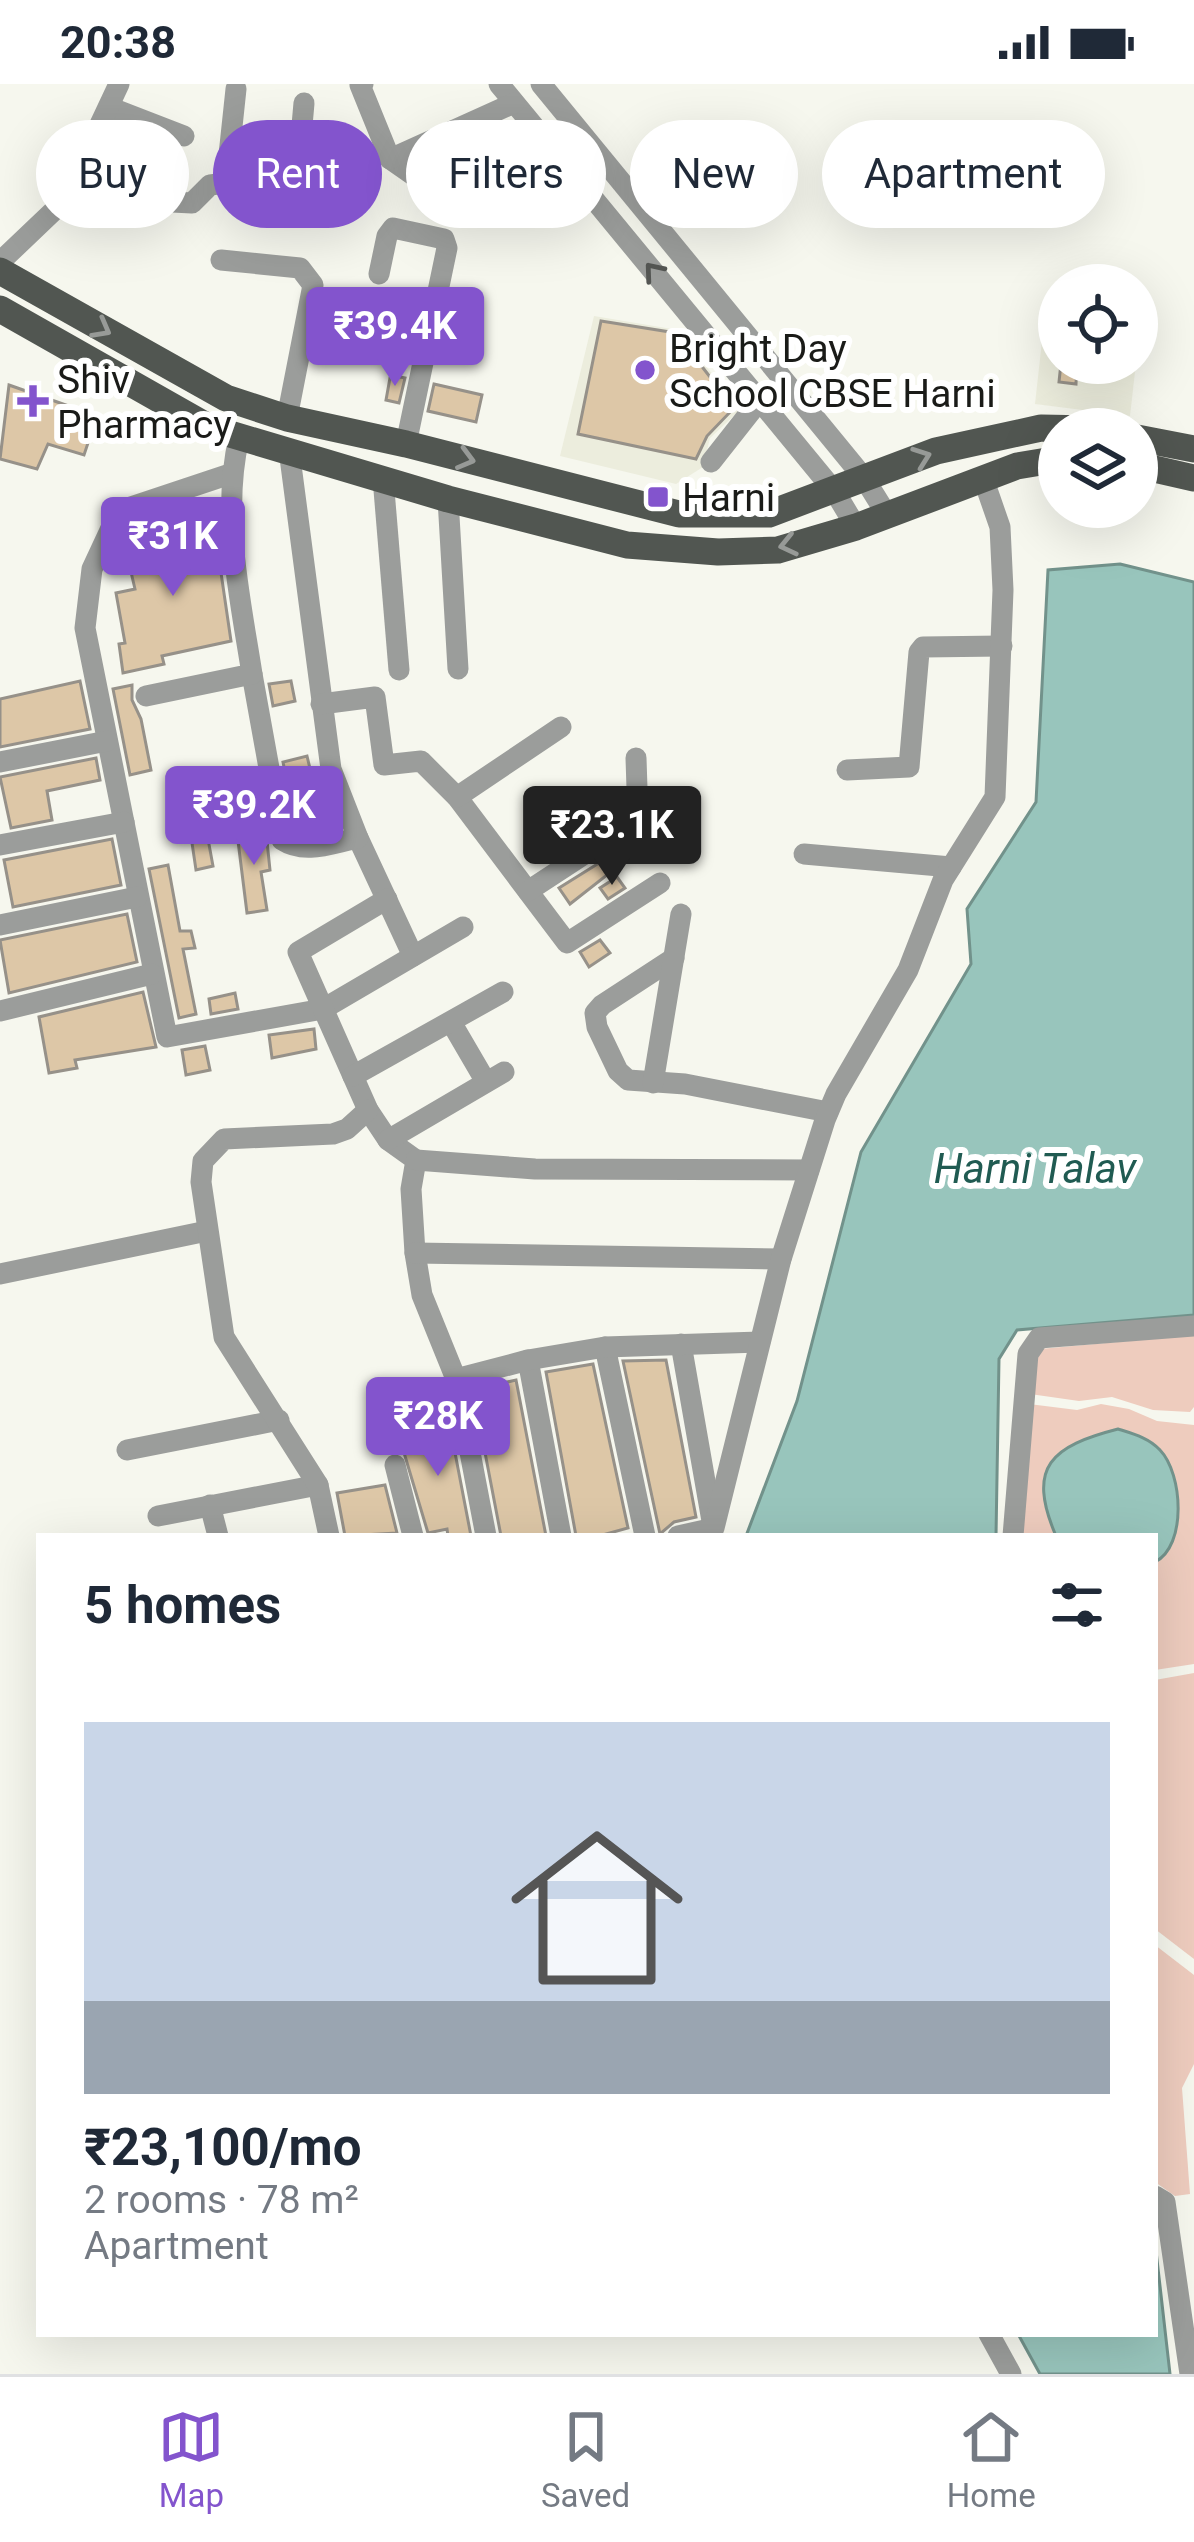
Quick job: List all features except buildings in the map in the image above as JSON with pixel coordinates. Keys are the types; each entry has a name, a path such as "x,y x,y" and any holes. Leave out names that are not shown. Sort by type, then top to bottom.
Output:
{"main road":[{"path":"0,272 226,398 286,418 680,514 769,514 936,451 1038,429"},
{"path":"0,308 209,428 448,499 627,545 718,552 778,550 1038,462"},
{"path":"1158,442 1194,449"},
{"path":"1158,470 1194,478"},
{"path":"627,545 638,504"}],"street":[{"path":"102,120 119,84"},
{"path":"363,84 391,159 406,170"},
{"path":"499,84 835,492 856,527"},
{"path":"541,84 865,478 887,515"},
{"path":"233,120 236,89"},
{"path":"302,120 304,103"},
{"path":"391,159 514,103"},
{"path":"109,106 144,120"},
{"path":"189,203 213,185"},
{"path":"0,262 36,228"},
{"path":"380,274 393,228 444,239 447,248 406,444"},
{"path":"221,260 299,268 313,285 286,418"},
{"path":"374,340 426,352"},
{"path":"711,462 759,400"},
{"path":"239,438 230,474 236,572 282,840 293,848 306,849 358,838"},
{"path":"289,450 331,769 413,956"},
{"path":"230,474 119,511 92,568 85,628 167,1037 322,1009 464,927"},
{"path":"383,478 399,670"},
{"path":"713,1532 781,1259 828,1112 908,970 935,895 995,797 1002,646 1000,527 982,478"},
{"path":"448,499 458,669"},
{"path":"847,770 909,767 923,647 1002,646"},
{"path":"146,696 252,674"},
{"path":"321,704 375,697 384,765 422,761 457,796 567,943 660,883"},
{"path":"457,796 561,727"},
{"path":"0,762 107,741"},
{"path":"528,891 614,843 638,819 637,758"},
{"path":"192,822 274,804"},
{"path":"0,845 124,822"},
{"path":"804,854 951,867"},
{"path":"0,925 137,897"},
{"path":"387,899 298,952 368,1110 388,1140 416,1160 536,1169 809,1170"},
{"path":"653,1083 681,914"},
{"path":"674,958 602,1004 596,1013 597,1027 618,1071 628,1080 685,1084 828,1112"},
{"path":"0,1011 152,974"},
{"path":"353,1076 503,992"},
{"path":"388,1140 495,1077 451,1022"},
{"path":"328,1533 318,1486 224,1337 201,1182 203,1161 224,1139 333,1134 347,1130 368,1110"},
{"path":"416,1160 411,1189 422,1294 456,1379 485,1533"},
{"path":"0,1274 207,1231"},
{"path":"415,1253 781,1259"},
{"path":"1013,1533 1028,1354 1039,1338 1194,1326"},
{"path":"456,1379 605,1347 760,1342"},
{"path":"681,1345 713,1532"},
{"path":"605,1347 645,1533"},
{"path":"528,1360 560,1533"},
{"path":"127,1450 278,1420"},
{"path":"394,1466 412,1533"},
{"path":"158,1516 318,1486"},
{"path":"210,1505 217,1533"},
{"path":"1158,2198 1165,2203 1190,2374"},
{"path":"991,2337 1011,2374"}],"shaded area":[{"name":"Bright Day School CBSE Harni","path":"594,316 678,330 740,410 710,438 703,467 676,484 560,456"},
{"path":"1038,377 1038,384 1134,384 1131,408 1035,404"},
{"path":"1194,1335 1194,1407 1190,1412 1153,1410 1112,1397 1079,1401 1030,1394 1040,1349"},
{"path":"1029,1404 1077,1410 1101,1404 1157,1421 1194,1425 1194,1664 1158,1670 1158,1533 1023,1533"},
{"path":"1194,1673 1194,1959 1158,1931 1158,1679"},
{"path":"1158,1947 1194,1975 1194,2064 1182,2088 1190,2194 1175,2196 1158,2184"}],"water":[{"name":"Harni Talav","path":"1120,564 1194,582 1194,1315 1017,1330 999,1359 996,1533 747,1533 797,1401 861,1152 971,964 967,909 1036,802 1048,570"},
{"path":"1118,1429 1156,1446 1168,1461 1177,1492 1177,1526 1173,1541 1158,1560 1158,1533 1055,1533 1047,1512 1045,1476 1061,1452"},
{"path":"1158,2268 1170,2374 1040,2374 1020,2337 1158,2337"}],"place":[{"name":"Bright Day School CBSE Harni","path":"645,370"},
{"name":"Shiv Pharmacy","path":"33,401"},
{"name":"Harni","path":"658,497"}]}
